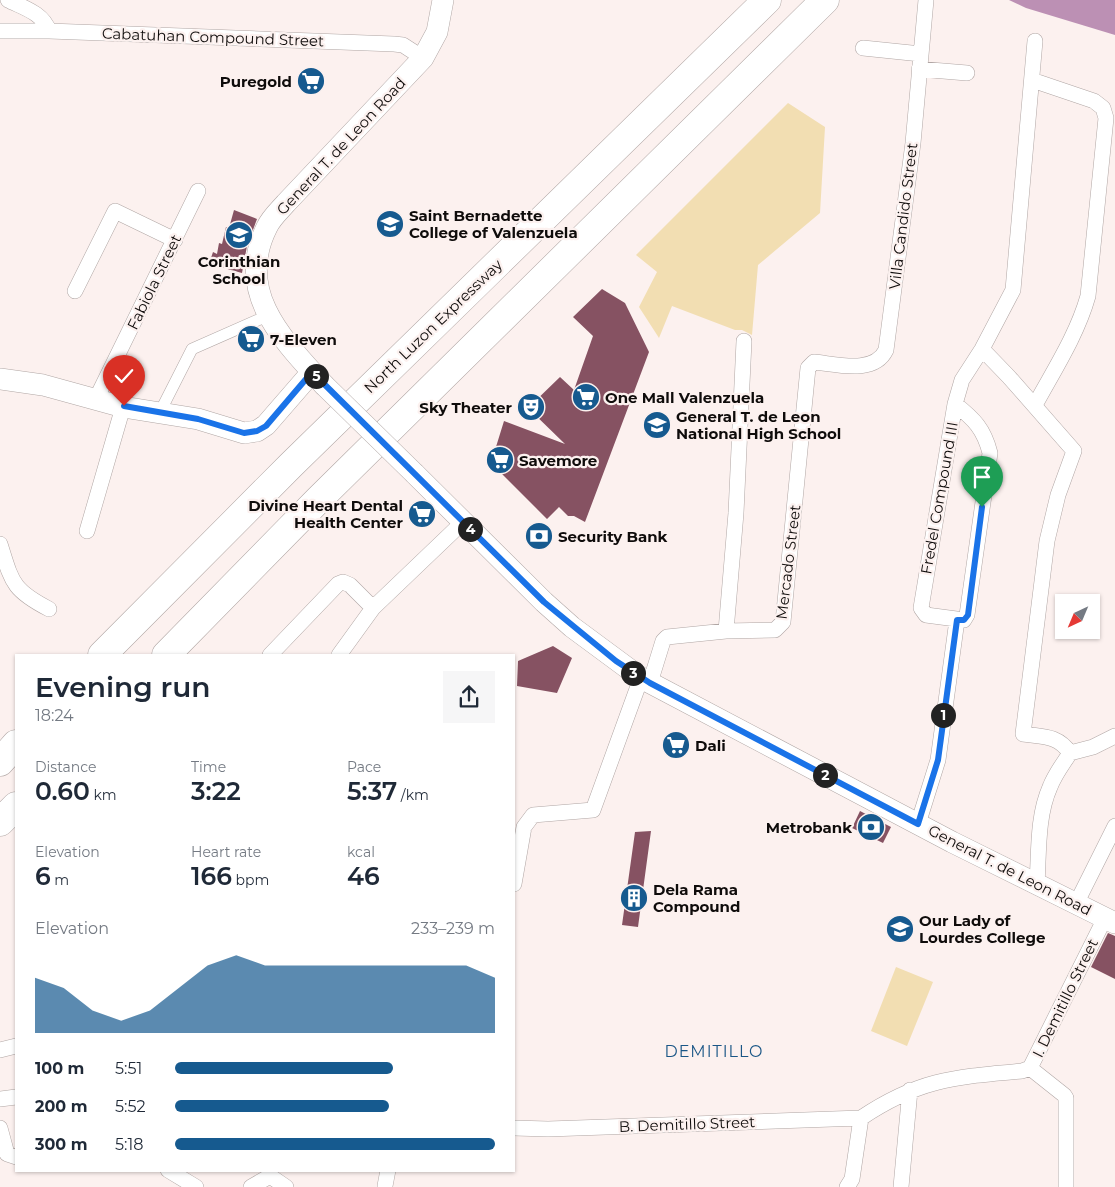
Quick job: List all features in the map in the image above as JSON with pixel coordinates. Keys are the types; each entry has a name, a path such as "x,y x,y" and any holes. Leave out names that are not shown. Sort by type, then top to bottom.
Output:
{"highway":[{"name":"North Luzon Expressway","path":"103,654 291,465 766,0"},
{"path":"167,654 318,500 826,0"},
{"path":"0,762 15,745"},
{"path":"0,822 15,807"}],"main road":[{"name":"General T. de Leon Road","path":"443,0 437,32 423,58 286,203 268,226 260,246 256,273 260,296 267,316 290,348 463,522 572,627 645,681 918,824 1110,920"},
{"path":"0,379 28,381 124,406 198,419 244,433 257,431 266,426 318,378"}],"street":[{"path":"8,0 37,14 47,24 49,31"},
{"name":"Villa Candido Street","path":"811,364 814,362 863,366 880,359 886,350 913,142 926,0"},
{"name":"Cabatuhan Compound Street","path":"0,31 49,31 394,44 403,45 423,58"},
{"path":"955,404 962,380 982,349 1013,290 1035,41"},
{"path":"863,48 920,54"},
{"path":"919,69 967,73"},
{"path":"1032,80 1094,102 1104,108 1106,118 1088,296 1073,335 1035,405"},
{"name":"Fabiola Street","path":"96,399 198,192"},
{"path":"75,291 115,211 174,240"},
{"path":"160,412 192,349 267,316"},
{"path":"726,630 736,513 744,341"},
{"path":"982,349 1035,405 1074,451 1058,495 1047,542 1023,734 1055,739 1064,743 1070,753"},
{"name":"Mercado Street","path":"645,681 663,641 667,637 726,630 775,630 783,622 807,372 811,364"},
{"name":"Fredel Compound III","path":"955,404 969,415 986,434 990,453 968,615 964,620 926,615 920,608 955,404"},
{"path":"87,530 124,406"},
{"path":"340,654 373,608 463,522"},
{"path":"0,544 9,573 19,591 49,609"},
{"path":"271,654 338,584 343,582 350,585 373,608"},
{"name":"Fredel Compound III","path":"918,824 938,760 957,620"},
{"path":"515,878 524,826 533,815 593,810 645,681"},
{"path":"1037,884 1043,810 1049,788 1070,753 1093,747 1115,736"},
{"path":"1076,904 1115,826"},
{"name":"I. Demitillo Street","path":"861,1118 886,1101 926,1083 962,1076 1022,1071 1030,1068 1110,920"},
{"path":"0,1050 15,1046"},
{"path":"1030,1068 1066,1098 1066,1187"},
{"path":"901,1187 910,1090"},
{"path":"0,1099 15,1096"},
{"path":"847,1187 852,1179 861,1118"},
{"name":"B. Demitillo Street","path":"515,1128 548,1129 861,1118"},
{"path":"0,1128 7,1154 15,1157"},
{"path":"171,1172 196,1187"},
{"path":"385,1186 388,1172"},
{"path":"251,1187 270,1173 286,1187"}],"shaded area":[{"path":"1009,0 1115,0 1115,35 1026,8"},
{"path":"788,103 825,127 820,213 758,265 752,335 672,306 659,338 639,307 657,272 636,255"},
{"path":"896,967 933,982 907,1046 871,1031"}],"building":[{"name":"Corinthian School","path":"234,210 257,219 247,246 242,273 209,264 213,252 217,254 219,243 222,244 226,227 229,228"},
{"name":"One Mall Valenzuela","path":"602,289 625,303 649,352 585,522 574,516 568,516 559,507 547,519 491,463 504,421 565,444 528,408 560,377 574,390 593,336 573,317"},
{"path":"553,646 572,658 557,693 517,686 518,661"},
{"name":"Metrobank","path":"860,811 891,827 883,843 852,828"},
{"name":"Dela Rama Compound","path":"651,831 638,927 622,925 635,832"},
{"path":"1108,933 1115,936 1115,979 1091,967"}],"place":[{"name":"Puregold","path":"311,81"},
{"name":"Saint Bernadette College of Valenzuela","path":"390,224"},
{"name":"Corinthian School","path":"239,235"},
{"name":"7-Eleven","path":"251,339"},
{"name":"One Mall Valenzuela","path":"586,397"},
{"name":"Sky Theater","path":"531,407"},
{"name":"General T. de Leon National High School","path":"657,425"},
{"name":"Savemore","path":"500,460"},
{"name":"Divine Heart Dental Health Center","path":"422,514"},
{"name":"Security Bank","path":"539,536"},
{"name":"Dali","path":"676,745"},
{"name":"Metrobank","path":"871,827"},
{"name":"Dela Rama Compound","path":"634,898"},
{"name":"Our Lady of Lourdes College","path":"900,929"}],"district":[{"name":"DEMITILLO","path":"714,1051"}],"route":[{"path":"124,406 198,419 244,433 257,431 266,426 312,372 544,602 572,627 616,661 650,683 918,824 938,760 957,620 964,620 968,615 982,507"}]}
